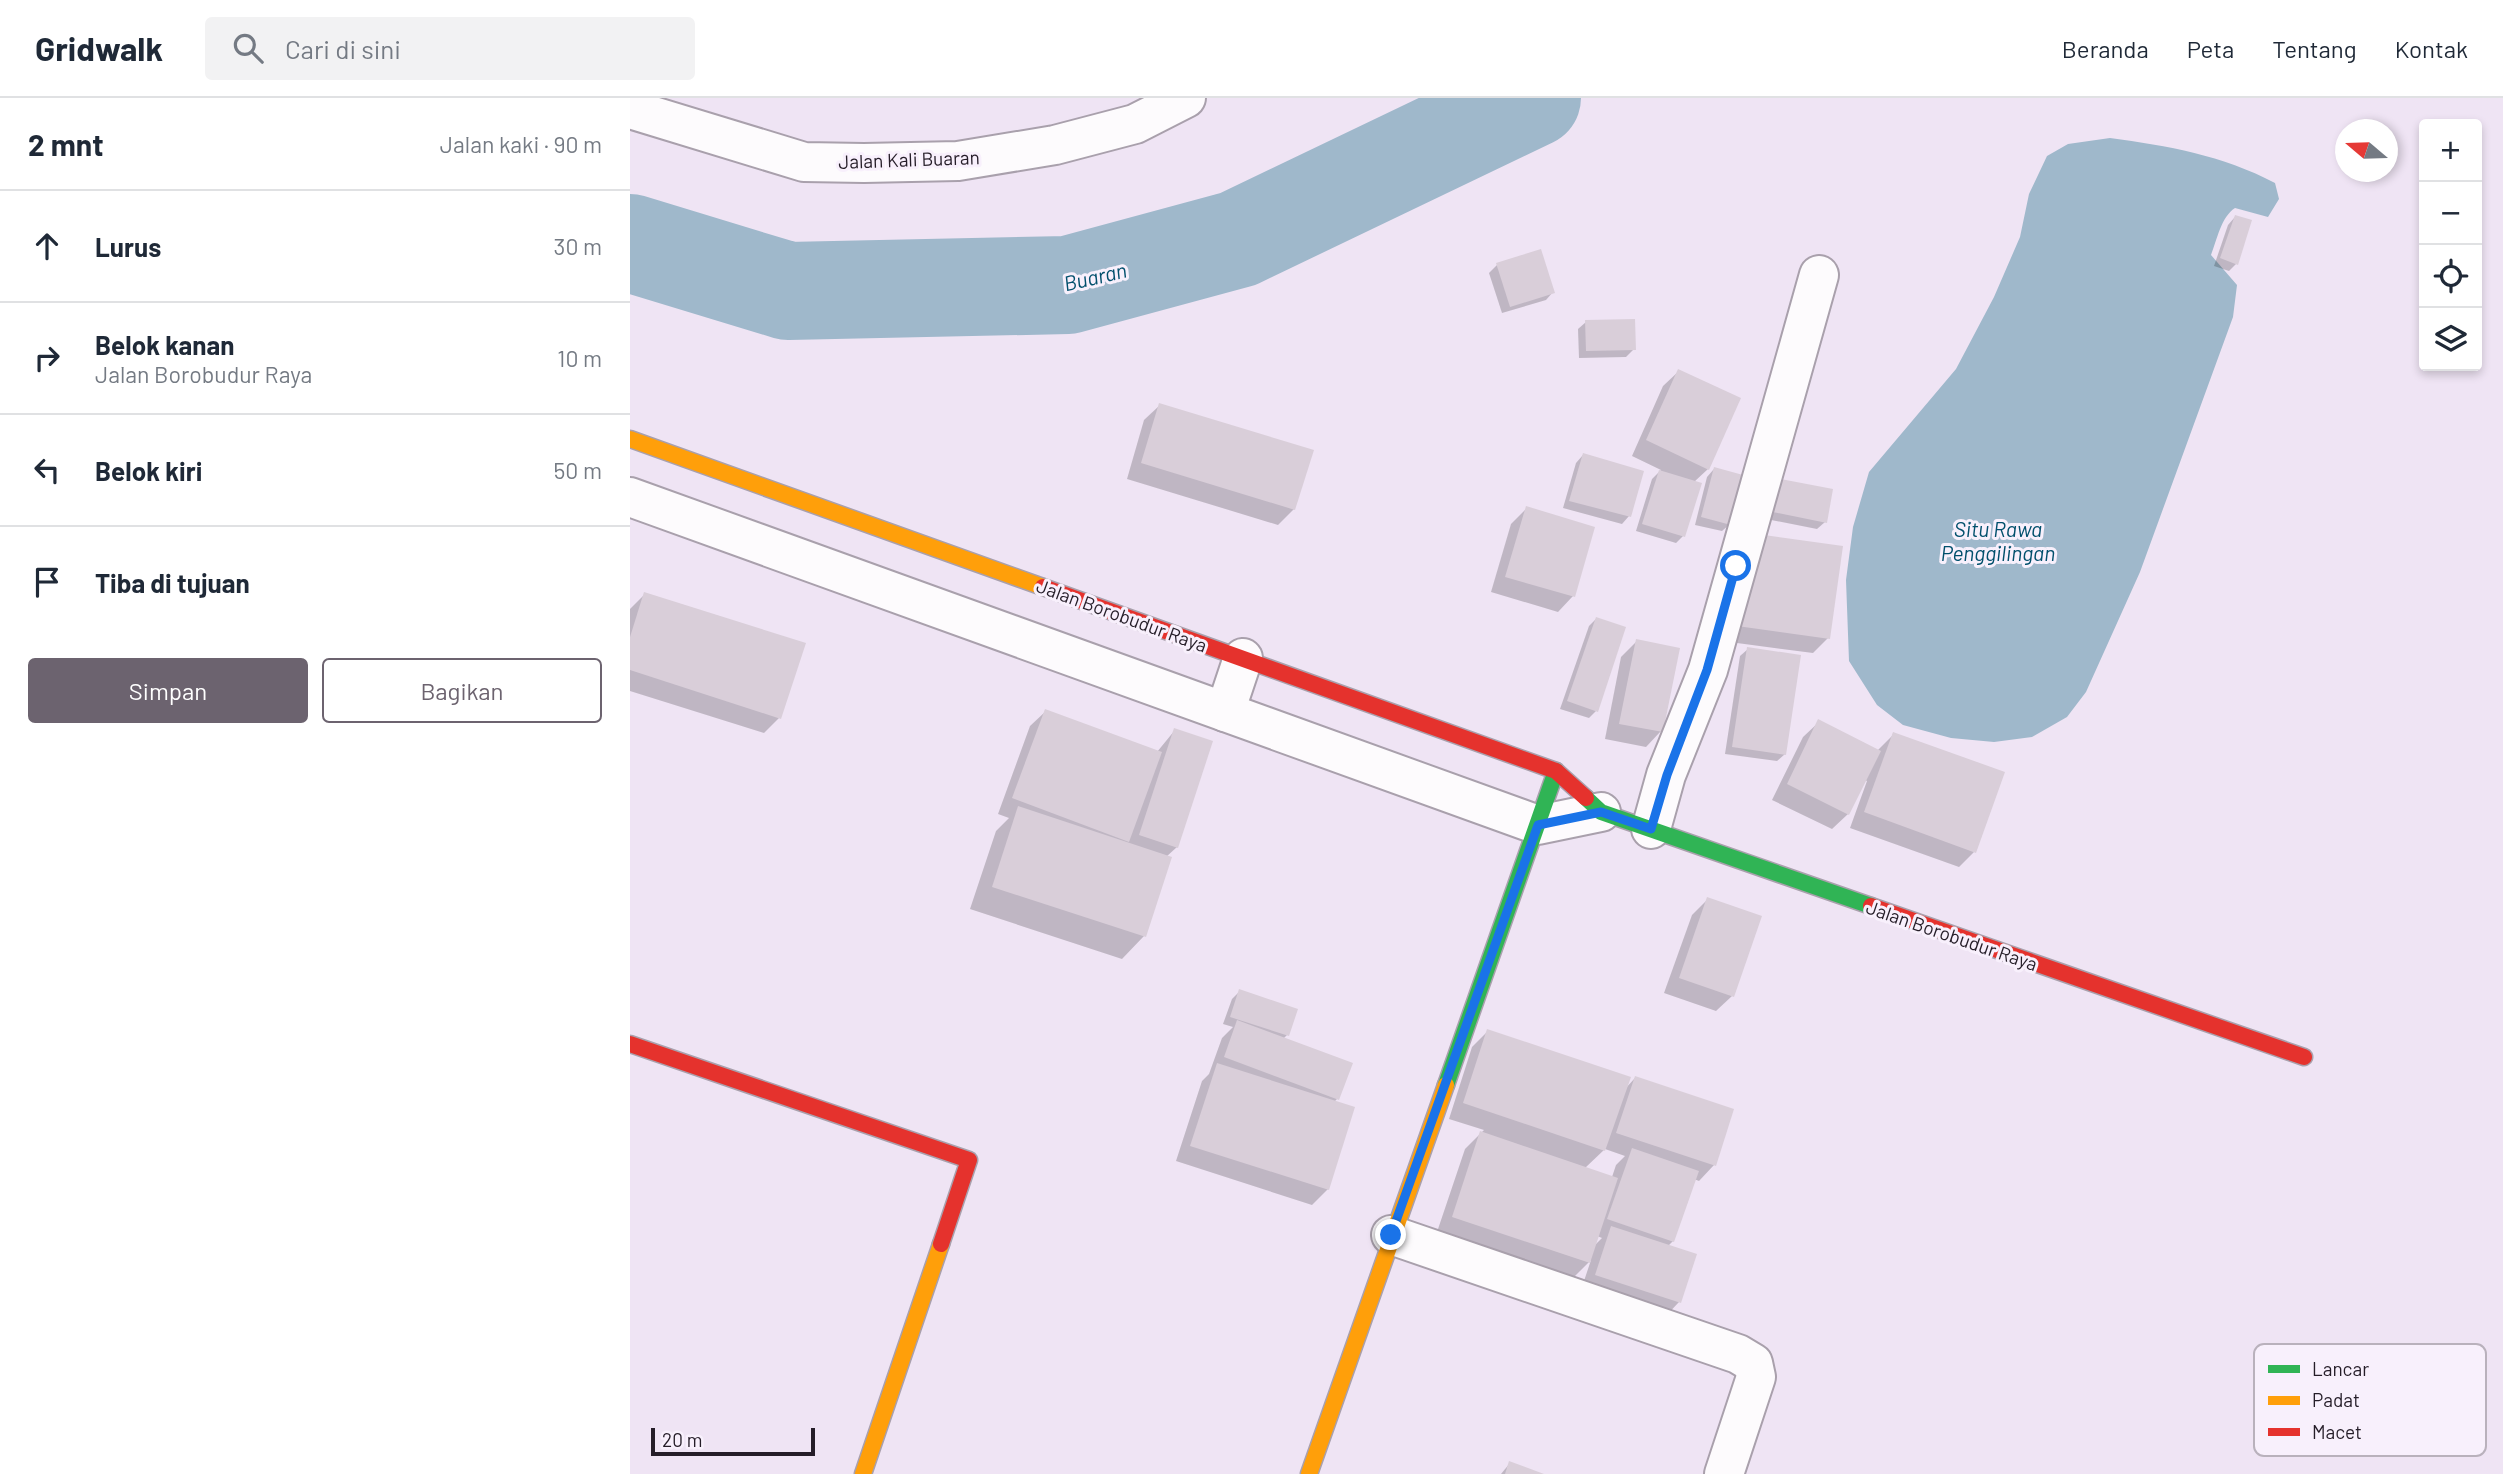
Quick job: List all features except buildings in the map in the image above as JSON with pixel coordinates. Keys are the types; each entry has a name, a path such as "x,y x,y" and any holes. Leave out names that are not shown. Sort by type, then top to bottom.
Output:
{"street":[{"name":"Jalan Kali Buaran","path":"630,109 804,162 864,163 958,161 1055,145 1135,124 1186,98"},
{"path":"1651,829 1667,775 1707,670 1819,275"},
{"name":"Jalan Borobudur Raya","path":"630,439 1556,771 1601,812 2304,1057"},
{"path":"630,497 1538,825 1601,812"},
{"path":"832,570 852,519"},
{"path":"1225,712 1244,658"},
{"path":"1309,1474 1556,771"},
{"path":"630,1044 970,1160 863,1474"},
{"path":"1391,1235 1738,1354 1753,1363 1756,1377 1724,1474"}],"water":[{"name":"Situ Rawa Penggilingan","path":"2110,138 2174,148 2235,165 2275,183 2279,199 2268,217 2235,208 2220,229 2211,255 2237,285 2233,317 2140,572 2086,692 2067,717 2032,737 1994,742 1951,738 1903,725 1877,705 1849,661 1846,580 1853,527 1869,472 1956,369 1994,297 2020,237 2029,194 2047,156 2068,144"}],"waterway":[{"name":"Buaran","path":"630,243 788,291 1068,285 1238,239 1532,98"}],"traffic: fast":[{"path":"1446,1085 1556,771"},
{"path":"1586,798 1601,812 1871,906"}],"traffic: slow":[{"path":"630,439 1043,587"},
{"path":"1309,1474 1446,1085"},
{"path":"863,1474 941,1244"}],"traffic: jam":[{"path":"1043,587 1556,771 1586,798"},
{"path":"1871,906 2304,1057"},
{"path":"630,1044 969,1160 941,1244"}],"route":[{"path":"1391,1235 1538,825 1601,812 1651,829 1667,775 1707,670 1736,566"}]}
